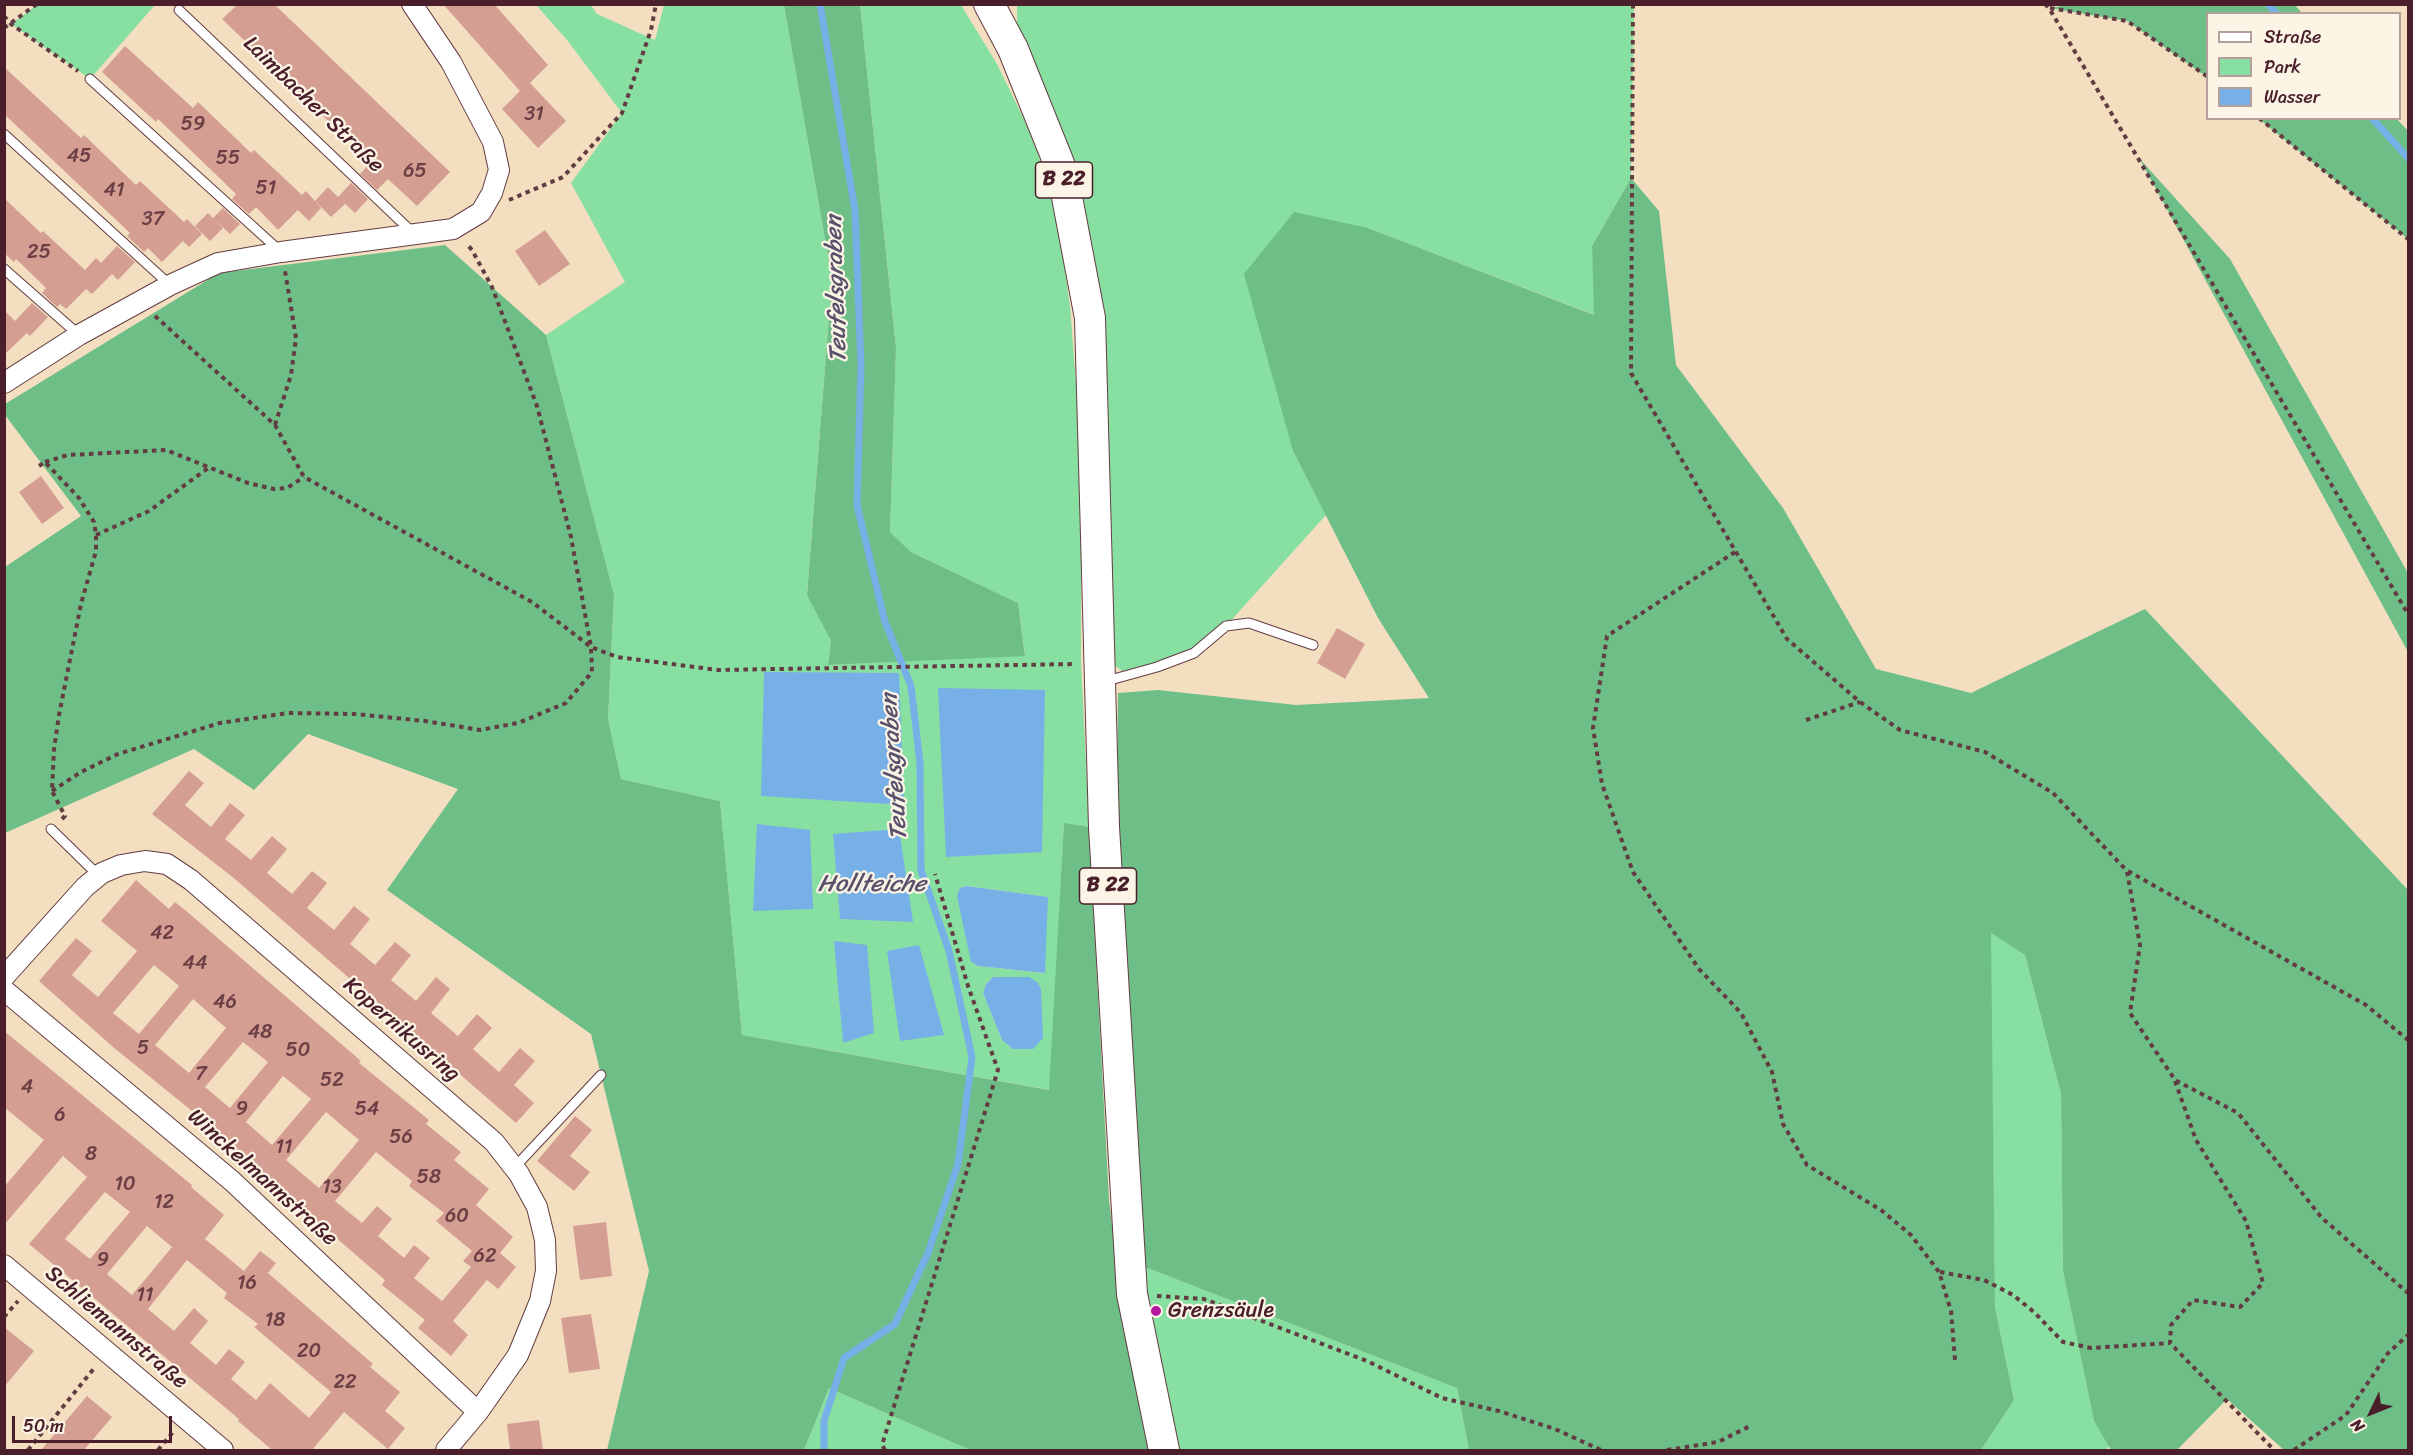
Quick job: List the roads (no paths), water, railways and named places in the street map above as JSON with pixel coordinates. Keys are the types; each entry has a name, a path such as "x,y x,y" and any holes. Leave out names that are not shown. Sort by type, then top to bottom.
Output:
{"main road":[{"name":"B 22","path":"990,4 1013,49 1062,171 1090,318 1104,827 1132,1294 1164,1450"}],"street":[{"path":"4,384 79,335 139,301 218,263 281,252 453,229 481,212 492,193 499,170 493,142 451,62 412,4"},
{"name":"Kopernikusring","path":"4,977 86,887 99,876 121,865 144,861 167,864 191,880 494,1142 514,1168 537,1207 545,1240 546,1270 540,1301 518,1355 478,1412 446,1450"},
{"name":"Winckelmannstraße","path":"4,990 232,1181 478,1412"},
{"name":"Schliemannstraße","path":"4,1265 223,1450"}],"lane":[{"name":"Laimbacher Straße","path":"179,10 414,234"},
{"path":"90,79 281,252"},
{"path":"4,134 170,285"},
{"path":"4,269 79,335"},
{"path":"1100,673 1157,668 1194,653 1226,626 1249,623 1313,645"},
{"path":"51,829 99,876"},
{"path":"514,1168 601,1075"}],"water":[{"path":"764,672 899,673 904,805 761,796"},
{"path":"938,688 1045,690 1042,852 946,857"},
{"path":"757,824 810,830 813,909 753,911"},
{"name":"Hollteiche","path":"899,829 913,922 840,919 833,834"},
{"path":"966,886 1048,897 1045,973 978,966 971,962 957,896 960,888"},
{"path":"834,941 867,945 874,1033 843,1043"},
{"path":"919,945 944,1035 900,1041 887,951"},
{"path":"993,977 1029,977 1037,982 1041,989 1043,1038 1033,1049 1013,1049 1002,1040 983,993 986,984"}],"waterway":[{"name":"Teufelsgraben","path":"820,4 855,210 861,366 857,505 885,622 911,686 920,763 921,870 949,951 972,1057 958,1164 928,1253 895,1324 844,1358 824,1421 824,1450"},
{"path":"2268,4 2275,12"},
{"path":"2374,120 2408,158"}],"place":[{"name":"Grenzsäule","path":"1156,1311"}]}
